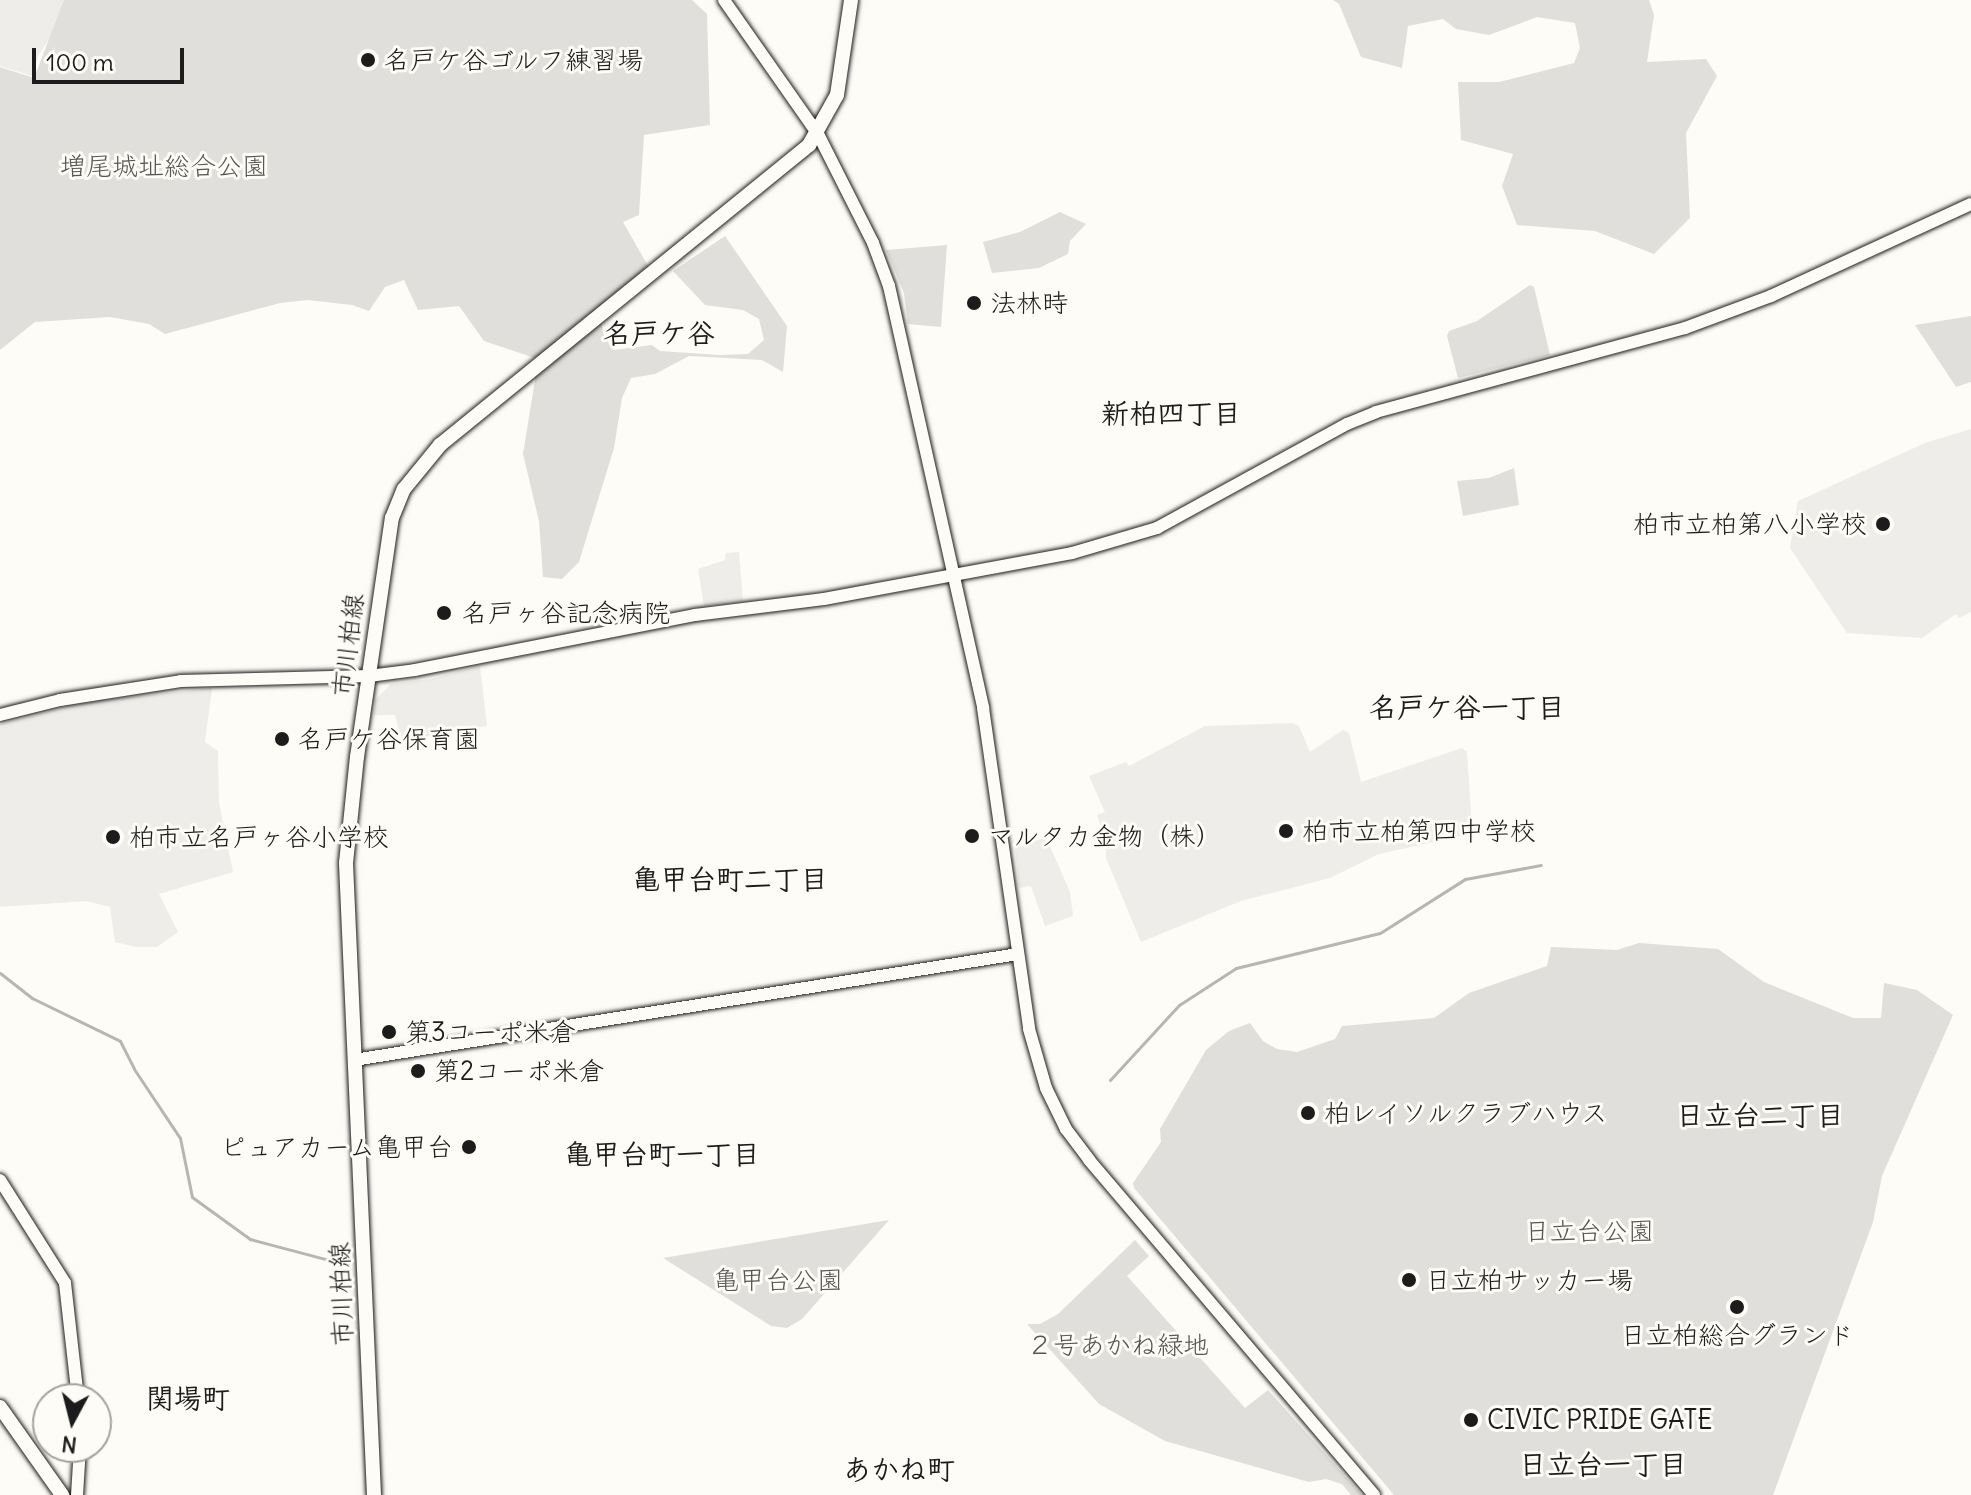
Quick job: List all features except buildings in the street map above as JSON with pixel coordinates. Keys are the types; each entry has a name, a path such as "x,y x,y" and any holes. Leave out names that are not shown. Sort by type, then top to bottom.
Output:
{"main road":[{"name":"市川柏線","path":"374,1495 346,845 392,518 404,489 426,459 467,422 791,162 818,134 832,110 842,76 851,0"},
{"path":"0,1407 62,1495"}],"street":[{"path":"724,0 818,134 873,243 889,286 983,708 1035,1054 1066,1129 1374,1495"},
{"path":"0,715 60,700 181,681 369,676 486,657 695,615 824,599 956,576 1131,537 1194,510 1347,424 1376,412 1685,328 1771,296 1971,204"},
{"path":"354,1060 1018,954"},
{"path":"0,1180 65,1283 76,1383"},
{"path":"77,1495 79,1463"}],"shaded area":[{"path":"0,0 75,0 38,56 32,76 0,66"},
{"name":"柏市立柏第八小学校","path":"1971,429 1971,612 1959,618 1956,614 1922,638 1847,633 1790,548 1798,501 1925,443"},
{"path":"739,552 743,601 704,606 698,569 725,560 726,553"},
{"path":"480,666 487,726 402,741 395,715 374,715 375,700 391,684 430,679"},
{"name":"柏市立名戸ヶ谷小学校","path":"212,688 205,742 218,751 219,803 233,872 159,894 178,932 157,947 136,947 115,942 110,907 86,901 0,907 0,724 85,702"},
{"name":"柏市立柏第四中学校","path":"1293,723 1299,726 1310,752 1343,730 1349,733 1361,782 1462,748 1467,752 1472,829 1469,834 1379,854 1330,878 1241,901 1141,942 1106,858 1106,842 1097,815 1105,812 1089,776 1126,762 1129,766 1205,726"},
{"path":"1046,837 1070,892 1073,916 1045,926 1031,886 1019,888 1015,849"}],"green space":[{"name":"増尾城址総合公園","path":"64,0 692,0 707,14 710,125 644,135 639,215 623,222 652,273 599,313 604,336 613,350 652,345 660,351 748,354 764,340 759,319 743,310 705,305 673,271 725,236 787,326 783,372 762,360 689,356 655,374 631,378 622,398 614,448 579,562 562,579 543,577 539,521 523,454 535,380 535,358 484,341 459,306 418,310 404,280 385,287 369,311 352,305 308,300 280,303 165,334 149,324 110,317 35,322 0,350 0,67 34,78"},
{"path":"1333,0 1649,0 1654,15 1647,62 1706,59 1717,76 1686,133 1690,218 1654,254 1595,231 1517,225 1502,186 1513,154 1461,140 1458,82 1499,82 1574,63 1580,48 1575,23 1537,17 1489,35 1456,29 1443,19 1408,26 1402,68 1361,57 1339,4"},
{"path":"1060,212 1086,224 1070,241 1068,254 1039,268 992,273 983,242 1020,232"},
{"path":"947,245 941,327 908,324 904,293 886,250"},
{"path":"1530,285 1534,287 1550,355 1458,378 1447,336 1449,331 1477,321"},
{"path":"1971,316 1971,382 1956,387 1915,325"},
{"path":"1514,468 1519,505 1463,516 1457,481 1489,478"},
{"name":"日立台公園","path":"1639,943 1718,949 1764,982 1853,1018 1881,1018 1884,983 1917,990 1953,1015 1882,1176 1873,1222 1773,1495 1394,1495 1134,1188 1133,1183 1161,1142 1160,1129 1206,1050 1229,1031 1250,1023 1263,1041 1277,1049 1297,1052 1335,1039 1342,1026 1434,1018 1469,993 1547,966 1551,947 1617,950"},
{"name":"亀甲台公園","path":"889,1220 802,1319 787,1328 771,1326 663,1258"},
{"name":"２号あかね緑地","path":"1135,1240 1149,1256 1127,1276 1245,1408 1268,1390 1362,1495 1351,1495 1342,1484 1326,1479 1309,1482 1165,1441 1099,1404 1027,1324 1040,1324 1058,1314"}],"waterway":[{"path":"1110,1080 1179,1005 1236,968 1380,933 1465,879 1541,865"},
{"path":"0,973 32,998 120,1041 134,1069 180,1138 192,1197 250,1239 340,1263"}],"place":[{"name":"名戸ケ谷ゴルフ練習場","path":"368,60"},
{"name":"法林時","path":"974,303"},
{"name":"柏市立柏第八小学校","path":"1883,524"},
{"name":"名戸ヶ谷記念病院","path":"444,613"},
{"name":"名戸ケ谷保育園","path":"282,739"},
{"name":"柏市立柏第四中学校","path":"1286,831"},
{"name":"マルタカ金物（株）","path":"972,836"},
{"name":"柏市立名戸ヶ谷小学校","path":"113,837"},
{"name":"第3コーポ米倉","path":"389,1032"},
{"name":"第2コーポ米倉","path":"418,1071"},
{"name":"柏レイソルクラブハウス","path":"1308,1113"},
{"name":"ピュアカーム亀甲台","path":"469,1147"},
{"name":"日立柏サッカー場","path":"1409,1280"},
{"name":"日立柏総合グランド","path":"1737,1307"},
{"name":"CIVIC PRIDE GATE","path":"1471,1420"}],"district":[{"name":"名戸ケ谷","path":"659,333"},
{"name":"新柏四丁目","path":"1171,413"},
{"name":"名戸ケ谷一丁目","path":"1467,707"},
{"name":"亀甲台町二丁目","path":"730,879"},
{"name":"日立台二丁目","path":"1760,1115"},
{"name":"亀甲台町一丁目","path":"662,1154"},
{"name":"関場町","path":"188,1398"},
{"name":"日立台一丁目","path":"1603,1464"},
{"name":"あかね町","path":"899,1469"}]}
